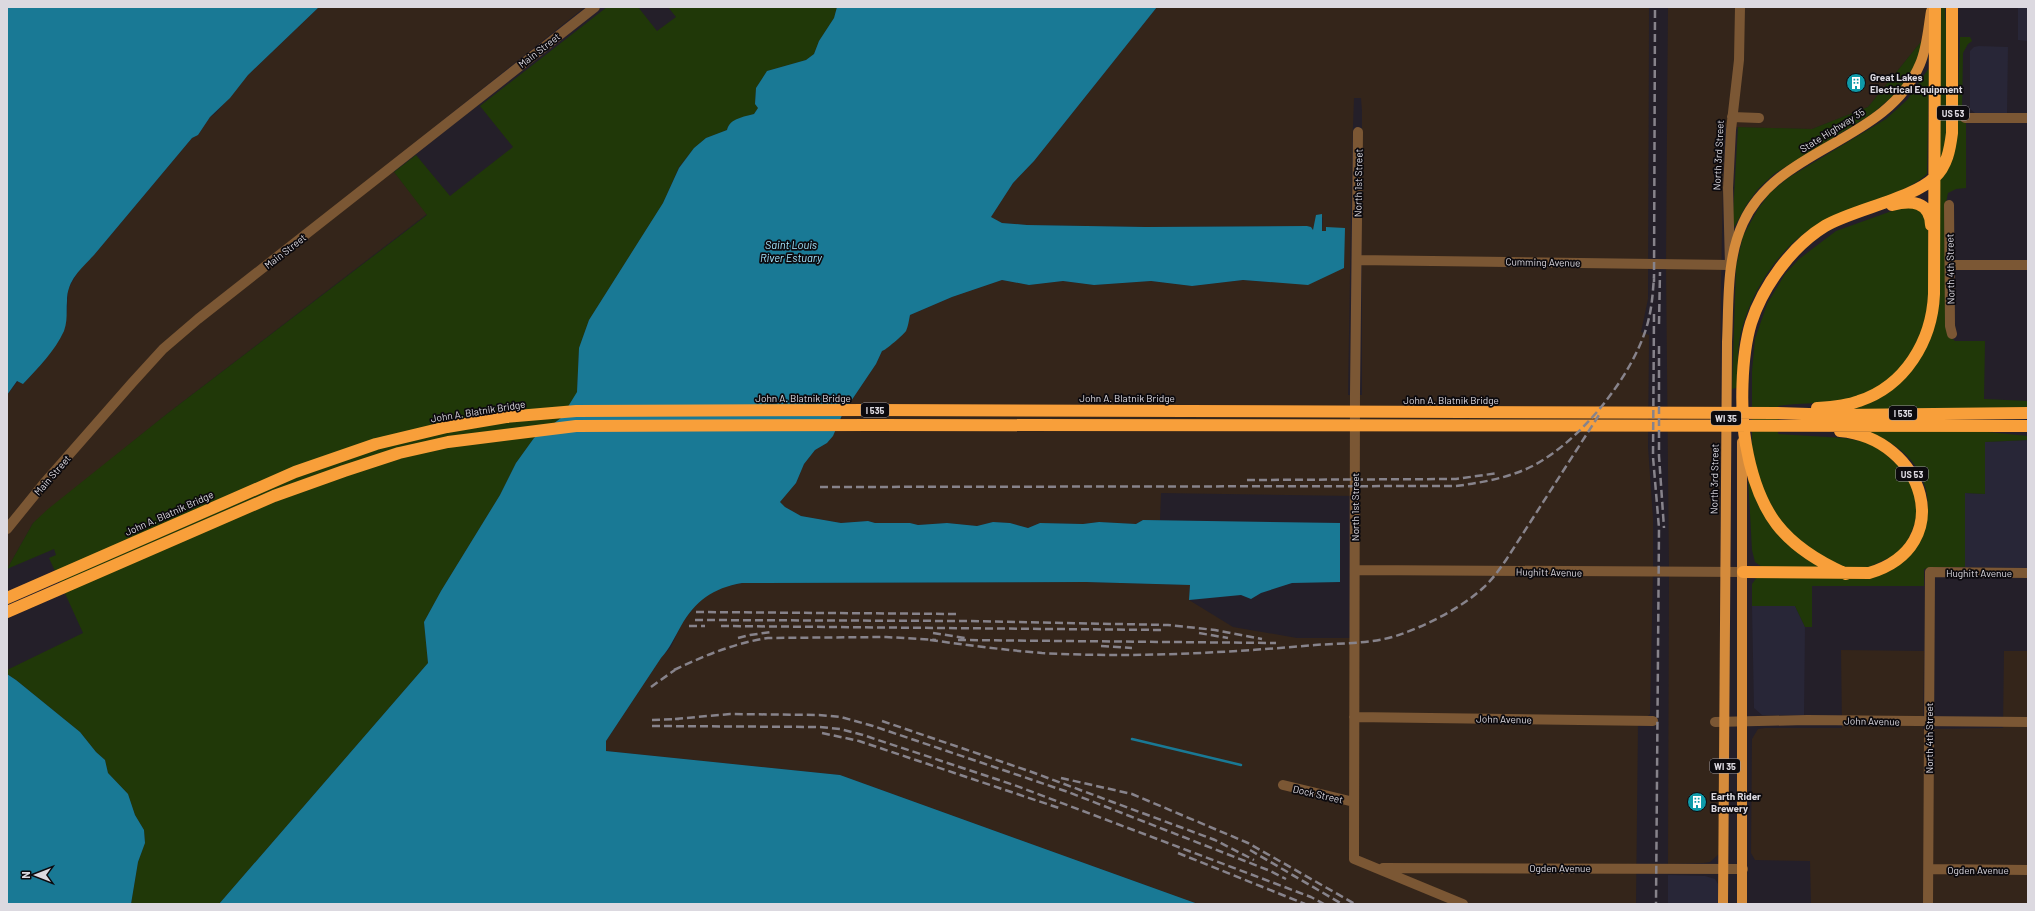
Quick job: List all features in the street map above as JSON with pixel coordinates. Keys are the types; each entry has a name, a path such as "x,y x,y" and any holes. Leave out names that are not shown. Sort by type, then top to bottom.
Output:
{"highway":[{"name":"US 53","path":"1778,413 1849,404 1870,397 1884,389 1904,372 1921,348 1928,330 1934,294 1935,7"},
{"name":"US 53","path":"1777,426 1843,431 1872,439 1898,455 1914,478 1920,494 1921,522 1910,549 1894,562 1882,569 1869,573 1846,574 1803,551 1777,526 1768,513 1755,482 1742,428 1744,362 1751,323 1763,297 1784,263 1806,240 1826,225 1863,209 1908,193 1935,177 1950,151 1952,133 1952,7"},
{"path":"1806,240 1891,206 1908,202 1920,204 1927,210 1931,220 1934,294"},
{"name":"John A. Blatnik Bridge","path":"7,598 295,472 376,444 447,427 506,417 576,411 857,410 1778,413"},
{"name":"I 535","path":"1778,413 1840,415 2028,413"},
{"name":"I 535","path":"7,612 274,496 344,470 441,443 494,435 576,426 2028,426"},
{"path":"1742,572 1846,574"}],"main road":[{"name":"State Highway 35","path":"1730,264 1733,248 1743,222 1756,201 1771,184 1796,166 1865,124 1903,92 1915,74 1924,54 1931,7"},
{"name":"North 3rd Street","path":"1723,904 1720,722 1725,572 1727,342 1730,264"},
{"name":"WI 35","path":"1742,428 1742,904"}],"street":[{"name":"Main Street","path":"7,529 46,482 167,346 198,319 595,7"},
{"name":"North 3rd Street","path":"1730,264 1728,206 1732,117 1739,68 1740,7"},
{"path":"1732,117 1759,118"},
{"path":"1965,118 2028,118"},
{"name":"North 1st Street","path":"1358,132 1354,858 1377,868"},
{"name":"North 4th Street","path":"1949,205 1952,334"},
{"name":"Cumming Avenue","path":"1357,260 1730,264"},
{"path":"1950,265 2028,265"},
{"name":"Hughitt Avenue","path":"1355,570 1742,572"},
{"name":"North 4th Street","path":"1928,904 1930,572"},
{"name":"Hughitt Avenue","path":"1930,572 2028,573"},
{"name":"John Avenue","path":"1354,717 1653,721"},
{"name":"John Avenue","path":"1720,722 2028,722"},
{"name":"Dock Street","path":"1283,785 1354,802"},
{"path":"1377,868 1463,904"},
{"name":"Ogden Avenue","path":"1377,868 1743,869"},
{"name":"Ogden Avenue","path":"1929,869 2028,870"}],"shaded area":[{"path":"319,7 585,7 388,164 427,214 168,413 33,523 7,569 7,395 18,381 23,384 46,359 67,313 68,289 79,270 94,255 192,138 198,135 210,117 216,113 248,75"},
{"path":"1157,7 1649,7 1648,299 1641,332 1649,335 1648,447 1653,518 1653,572 1650,714 1638,725 1636,904 1198,904 840,775 606,751 606,741 661,658 671,647 681,625 699,600 720,588 742,583 1086,582 1190,585 1189,600 1233,627 1297,638 1355,638 1355,496 1161,493 1160,520 1143,520 1136,524 1099,522 1083,524 1040,523 1028,528 1010,523 993,522 977,526 947,523 918,525 910,523 875,523 868,521 841,523 801,516 785,507 780,502 796,483 804,464 815,450 827,443 839,426 843,413 876,364 882,351 905,331 910,315 952,297 1002,280 1029,285 1063,281 1094,285 1151,281 1192,286 1243,280 1267,282 1344,268 1326,227 1326,231 1322,231 1323,217 1315,225 1313,230 1311,227 1307,226 1146,227 1027,225 1002,223 991,217 1013,183 1034,161","holes":["1354,98 1361,98 1362,395 1348,395"]},
{"path":"1668,7 1927,7 1924,38 1868,107 1812,129 1724,127 1721,285 1719,854 1710,862 1668,864 1669,572 1666,264"},
{"path":"2018,7 2028,7 2028,41 2018,40"},
{"path":"1974,47 2008,47 2007,114 1975,113 1970,109 1970,51"},
{"path":"2028,440 2028,568 1965,567 1965,493 1985,494 1985,442"},
{"path":"1752,606 1795,606 1805,627 1804,715 1762,715 1754,708"},
{"path":"1841,650 1924,651 1923,729 2003,728 2004,651 2028,651 2028,904 1811,904 1810,861 1755,860 1751,853 1752,739 1758,729 1765,728 1842,728"},
{"path":"1668,875 1705,876 1715,879 1718,884 1719,904 1668,904"}],"green space":[{"path":"607,7 638,7 657,31 676,17 668,7 837,7 834,18 819,41 814,54 806,60 767,71 756,88 755,104 758,108 754,114 734,121 728,126 727,130 706,138 694,148 679,167 663,203 589,320 579,348 577,393 561,418 534,438 516,463 500,495 441,591 424,622 428,663 219,904 131,904 138,862 145,843 144,830 135,815 128,794 108,773 105,760 96,752 80,732 7,674 7,670 83,633 49,558 56,555 54,549 7,569 33,523 48,509 168,413 427,215 394,172 416,155 450,196 513,147 480,106"},
{"path":"1939,7 1945,7 1949,50 1948,126 1944,152 1940,159"},
{"path":"1960,37 1970,37 1972,41 1968,44 1963,53 1962,111 1966,118 1966,188 1956,189 1948,193 1945,208 1949,336 1955,341 1985,341 1984,399 2028,401 2028,409 1839,411 1870,400 1926,348 1935,324 1937,180 1957,127"},
{"path":"1924,38 1917,62 1901,89 1872,114 1774,174 1758,189 1747,204 1732,231 1738,127 1812,129 1868,107"},
{"path":"1929,68 1927,174 1903,190 1825,220 1794,242 1780,256 1768,272 1749,307 1739,343 1737,386 1736,388 1732,389 1736,267 1743,236 1758,209 1770,193 1788,178 1886,119 1907,100"},
{"path":"1903,207 1920,210 1928,224 1929,285 1927,310 1921,334 1909,358 1880,386 1856,397 1846,400 1778,406 1778,434 1844,438 1866,442 1880,449 1904,471 1914,491 1917,512 1915,523 1907,542 1895,555 1865,569 1845,567 1833,562 1804,545 1775,516 1760,484 1752,447 1752,371 1755,339 1767,304 1785,274 1799,259 1836,231"},
{"path":"1862,429 1978,431 2028,436 2028,440 1985,442 1985,494 1965,493 1965,567 1938,567 1924,569 1924,586 1812,586 1812,627 1805,627 1795,606 1752,606 1752,584 1757,577 1897,565 1909,555 1918,543 1924,530 1928,501 1920,473 1911,460 1895,445"},
{"path":"1748,476 1757,497 1828,570 1762,567 1755,562 1752,550"}],"water":[{"path":"7,7 319,7 248,75 230,98 210,117 198,135 192,138 80,270 69,287 66,323 64,331 56,345 29,378 23,384 17,381 7,395"},
{"name":"Saint Louis River Estuary","path":"837,7 1157,7 1034,161 1013,183 991,217 1002,223 1027,225 1146,227 1307,226 1311,227 1313,230 1316,215 1322,214 1322,231 1326,231 1326,227 1345,228 1344,268 1308,285 1243,280 1192,286 1151,281 1094,285 1063,281 1029,285 1002,280 952,297 910,315 906,331 882,351 876,364 843,413 833,436 827,443 815,450 804,464 796,483 780,502 785,507 801,516 841,523 868,521 875,523 910,523 918,525 947,523 977,526 993,522 1010,523 1028,528 1040,523 1083,524 1099,522 1136,524 1143,520 1340,523 1340,582 1292,583 1261,593 1251,599 1241,595 1189,600 1190,585 1086,582 742,583 732,585 714,592 692,609 669,647 606,741 606,751 840,775 1198,904 219,904 428,663 424,622 441,591 500,495 516,463 534,438 561,418 577,392 579,348 589,320 663,203 679,168 694,148 706,138 727,130 734,120 754,114 758,108 755,104 756,88 767,71 806,60 814,54 819,41 834,18"},
{"path":"7,674 80,732 96,752 105,760 108,773 128,794 135,815 144,830 145,843 138,862 131,904 7,904"}],"waterway":[{"path":"1132,739 1241,765"}],"railway":[{"path":"1654,282 1655,7"},
{"path":"1659,324 1660,272"},
{"path":"820,487 1456,486 1499,478 1524,470 1544,460 1582,428 1600,408 1630,365 1641,343 1648,322 1654,276"},
{"path":"1654,314 1653,457 1659,528 1656,904"},
{"path":"1659,346 1659,456 1664,528"},
{"path":"930,640 1042,653 1144,655 1356,643 1386,639 1396,636 1430,622 1453,610 1474,596 1489,582 1506,560 1599,415"},
{"path":"1247,480 1456,479 1498,473"},
{"path":"696,612 959,614"},
{"path":"695,620 965,621 1168,625 1215,630 1262,639"},
{"path":"689,626 705,626"},
{"path":"721,626 1163,630"},
{"path":"738,638 771,632"},
{"path":"933,633 965,638"},
{"path":"1199,633 1228,638"},
{"path":"674,670 731,647 768,638 886,637 936,640"},
{"path":"958,640 1276,643"},
{"path":"1101,646 1132,648"},
{"path":"651,687 679,667"},
{"path":"675,719 730,714 819,715 841,717 873,726 1068,792 1268,870 1286,879"},
{"path":"652,720 679,719"},
{"path":"882,721 1029,771 1215,840 1254,860"},
{"path":"652,726 820,727 840,729 863,735 1014,785 1311,897 1324,904"},
{"path":"822,733 859,741 1062,809"},
{"path":"1061,778 1132,794 1248,843 1355,904"},
{"path":"1250,850 1342,904"},
{"path":"1178,853 1305,904"}],"place":[{"name":"Great Lakes Electrical Equipment","path":"1856,83"},
{"name":"Earth Rider Brewery","path":"1697,802"}]}
